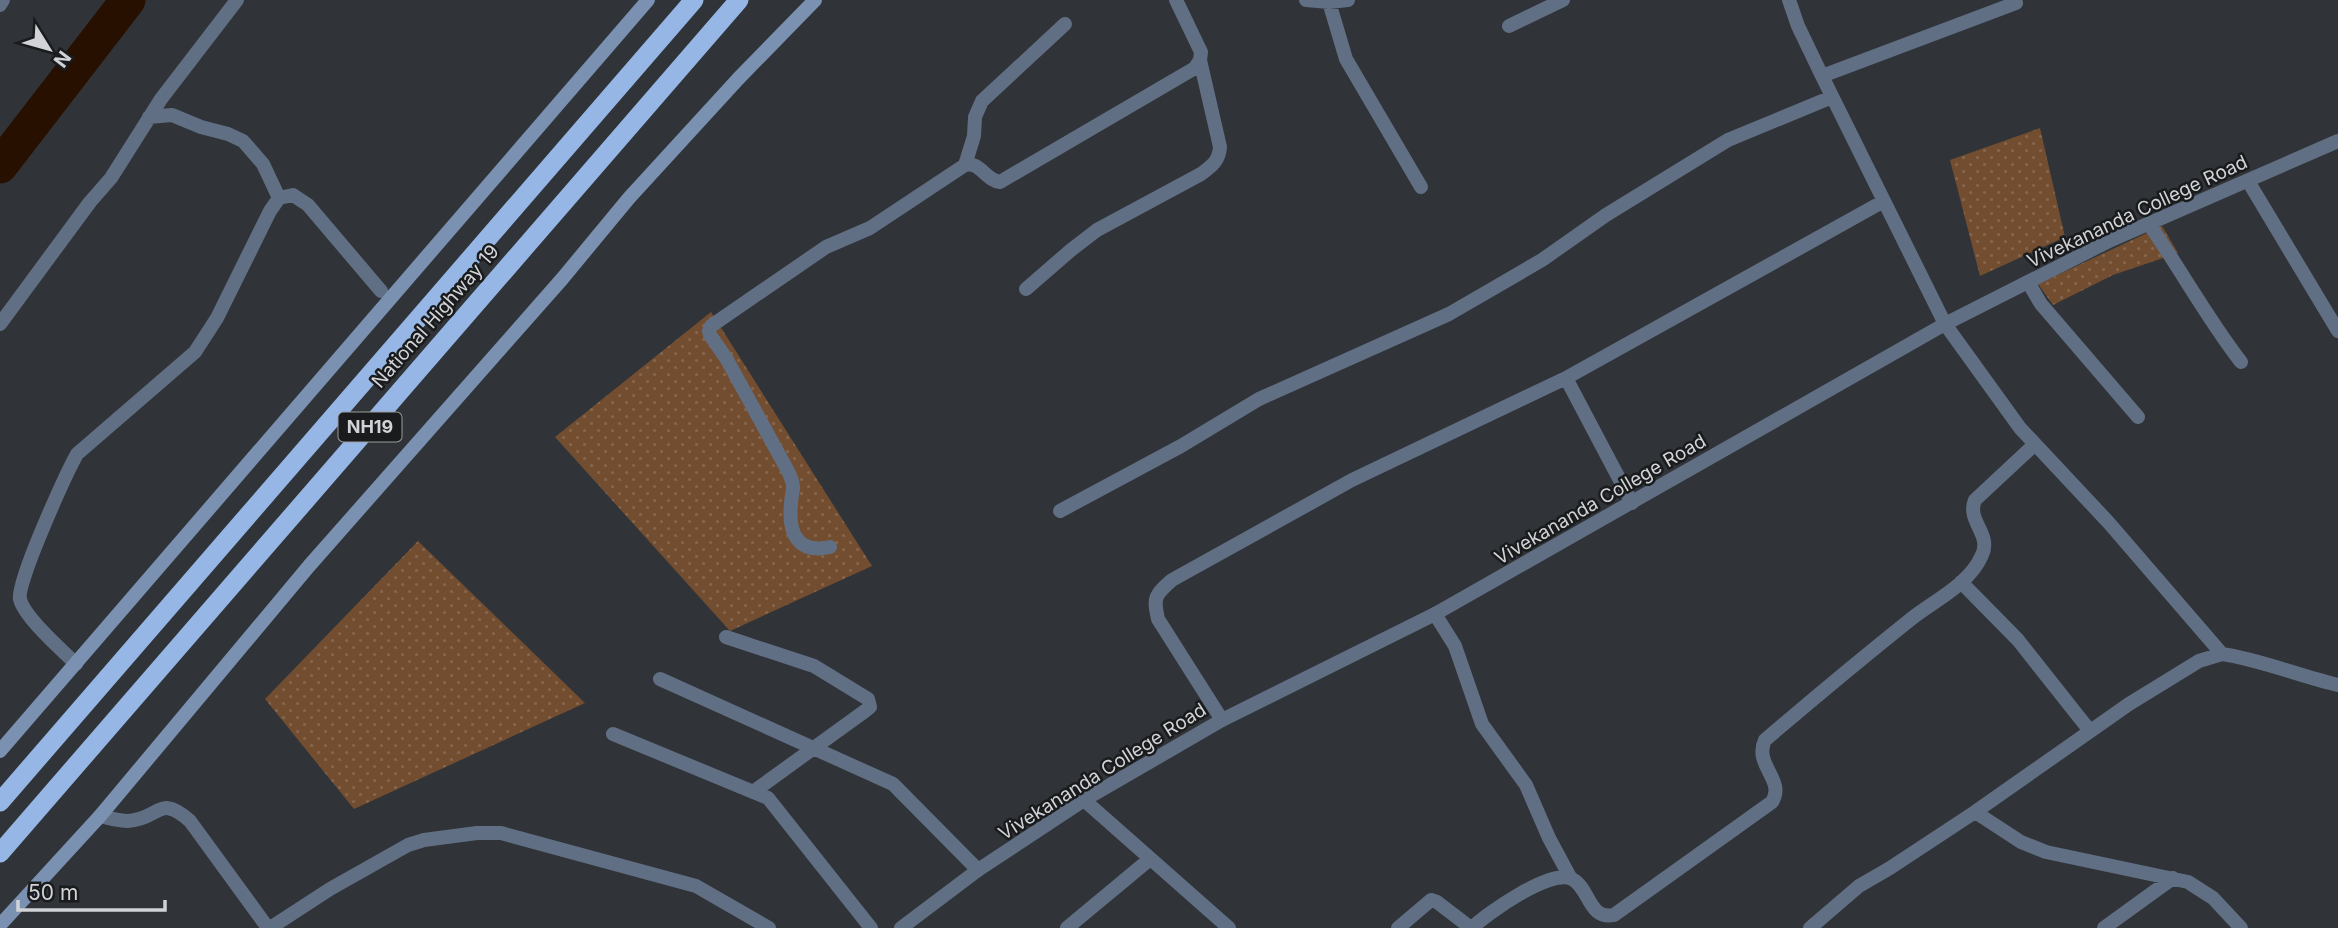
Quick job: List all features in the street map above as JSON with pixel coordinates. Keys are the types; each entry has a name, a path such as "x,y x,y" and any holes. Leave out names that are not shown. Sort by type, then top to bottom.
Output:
{"highway":[{"name":"NH19","path":"0,802 694,0"},
{"name":"National Highway 19","path":"0,853 739,0"}],"main road":[{"path":"0,751 648,0"},
{"path":"0,925 100,816 309,566 553,290 629,198 815,0"}],"street":[{"path":"0,5 3,0"},
{"path":"0,324 90,202 111,178 149,117 237,0"},
{"path":"1026,289 1097,230 1200,174 1219,157 1220,147 1200,60 1201,51 1176,0"},
{"path":"1306,0 1348,0"},
{"path":"1509,26 1563,0"},
{"path":"1789,0 1798,26 1832,97 1945,324 2020,428 2109,523 2222,654"},
{"path":"1329,2 1346,59 1421,187"},
{"path":"1822,76 2016,3"},
{"path":"965,165 974,136 975,117 982,101 1065,24"},
{"path":"831,547 817,550 806,548 798,542 790,522 793,487 788,471 746,391 709,331 711,326 826,247 870,228 965,165 971,163 977,166 993,181 1000,182 1010,178 1195,68 1200,60"},
{"path":"1060,511 1181,446 1259,399 1449,314 1542,260 1606,215 1728,140 1832,97"},
{"path":"149,117 173,115 243,141 264,164 279,198"},
{"name":"Vivekananda College Road","path":"901,928 978,870 1084,800 1222,720 1436,614 1945,324 2111,240 2338,141"},
{"path":"2248,181 2338,331"},
{"path":"76,664 24,610 19,596 23,577 64,477 77,454 195,352 217,318 279,198 293,195 308,205 381,291"},
{"path":"1222,720 1158,619 1155,604 1157,593 1172,580 1352,480 1566,378 1884,201"},
{"path":"2149,224 2213,325 2241,362"},
{"path":"2028,282 2041,304 2138,417"},
{"path":"1566,378 1632,503"},
{"path":"1436,614 1455,646 1482,724 1526,785 1549,838 1570,877 1580,884 1594,910 1607,916 1614,915 1772,802 1777,788 1762,758 1762,743 1975,569 1985,548 1984,537 1973,519 1972,508 1975,500 2035,444"},
{"path":"1961,582 2018,640 2090,731"},
{"path":"726,637 814,666 868,699 870,707 753,792"},
{"path":"1810,928 1859,886 1891,868 2090,731 2199,661 2222,654 2246,657 2338,685"},
{"path":"660,679 893,784 978,870"},
{"path":"613,734 768,798 871,928"},
{"path":"1084,800 1228,928"},
{"path":"100,816 127,821 166,808 176,809 190,821 269,928 330,889 408,845 424,840 477,833 501,833 696,887 712,894 759,926"},
{"path":"1975,812 2021,842 2046,852 2188,882 2213,898 2241,928"},
{"path":"1076,925 1150,859"},
{"path":"1398,928 1431,900 1471,928 1511,899 1558,876 1570,877"},
{"path":"2104,928 2173,878"}],"shaded area":[{"path":"2040,128 2065,237 1980,276 1950,160"},
{"path":"2162,226 2178,253 2113,275 2053,305 2038,284"},
{"path":"711,312 872,566 730,631 555,437"},
{"path":"418,541 585,703 354,809 265,699"}],"waterway":[{"path":"0,166 128,0"}]}
